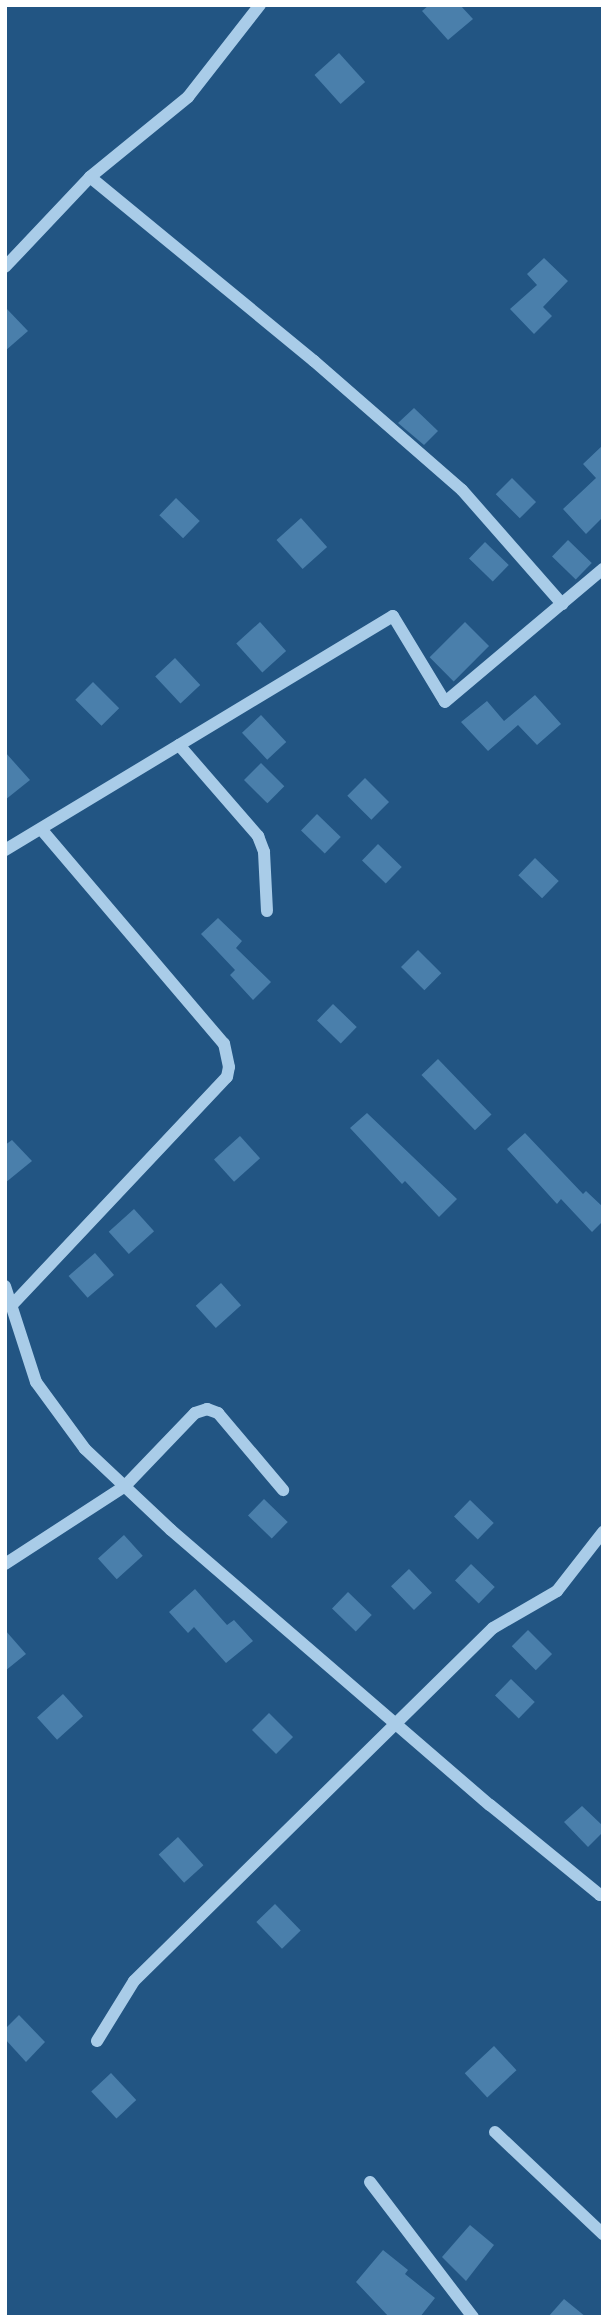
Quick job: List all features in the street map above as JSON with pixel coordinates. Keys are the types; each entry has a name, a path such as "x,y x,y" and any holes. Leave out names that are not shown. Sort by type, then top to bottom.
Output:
{"street":[{"path":"5,267 90,177 188,97 260,5"},
{"path":"90,177 314,361 462,490 562,604"},
{"path":"5,850 393,616 445,702 603,569"},
{"path":"178,746 258,836 264,852 267,911"},
{"path":"12,1305 227,1077 229,1067 224,1044 41,828"},
{"path":"5,1286 36,1382 85,1449 490,1805 603,1895"},
{"path":"5,1564 125,1486 195,1413 206,1409 218,1413 283,1490"},
{"path":"97,2041 134,1981 493,1628 557,1591 603,1532"},
{"path":"495,2133 603,2234"},
{"path":"370,2182 473,2317"}],"building":[{"path":"429,5 460,5 473,19 448,40 422,11"},
{"path":"339,53 365,82 341,104 314,75"},
{"path":"544,258 568,281 543,307 552,316 534,334 510,309 537,285 527,274"},
{"path":"5,307 28,331 5,351"},
{"path":"414,408 438,431 424,445 398,423"},
{"path":"603,445 603,517 586,534 563,509 596,478 583,464"},
{"path":"512,478 536,502 520,518 496,494"},
{"path":"176,498 200,521 183,538 159,515"},
{"path":"301,518 327,547 303,569 276,540"},
{"path":"568,540 592,563 576,579 552,557"},
{"path":"485,542 509,565 493,581 469,559"},
{"path":"260,622 286,651 262,672 236,643"},
{"path":"465,622 489,646 454,681 430,657"},
{"path":"175,658 200,685 180,703 155,676"},
{"path":"93,682 119,708 101,726 75,700"},
{"path":"535,695 561,724 537,745 518,725 488,751 461,722 487,701 504,721"},
{"path":"261,715 286,742 267,760 242,733"},
{"path":"5,752 30,780 5,800"},
{"path":"261,763 284,786 267,803 244,780"},
{"path":"365,778 389,802 371,820 347,796"},
{"path":"317,814 341,837 325,853 301,831"},
{"path":"378,844 402,867 386,883 362,861"},
{"path":"535,858 559,881 542,898 518,875"},
{"path":"218,918 242,941 236,948 271,982 253,1000 230,975 235,970 201,934"},
{"path":"418,950 441,973 424,990 401,967"},
{"path":"333,1004 357,1027 341,1043 317,1021"},
{"path":"438,1059 491,1114 475,1130 421,1075"},
{"path":"367,1113 457,1199 439,1217 405,1181 402,1184 350,1128"},
{"path":"525,1133 583,1194 586,1191 603,1207 603,1221 592,1232 561,1199 557,1204 507,1149"},
{"path":"240,1136 260,1158 234,1182 214,1159"},
{"path":"12,1140 32,1161 5,1183 5,1145"},
{"path":"134,1209 154,1231 129,1254 109,1232"},
{"path":"95,1253 114,1275 88,1298 69,1276"},
{"path":"221,1283 241,1305 216,1328 196,1306"},
{"path":"264,1499 288,1522 272,1538 248,1516"},
{"path":"470,1500 494,1523 478,1539 454,1517"},
{"path":"124,1535 143,1556 117,1579 98,1558"},
{"path":"471,1564 495,1587 479,1603 455,1581"},
{"path":"409,1569 432,1593 414,1610 391,1586"},
{"path":"195,1589 227,1625 234,1620 253,1641 226,1663 194,1627 188,1633 169,1612"},
{"path":"348,1592 372,1615 356,1631 332,1609"},
{"path":"5,1630 26,1654 5,1671"},
{"path":"528,1630 552,1654 536,1670 512,1646"},
{"path":"511,1679 535,1702 519,1718 495,1696"},
{"path":"63,1694 83,1716 57,1740 37,1717"},
{"path":"269,1713 293,1737 276,1754 252,1730"},
{"path":"582,1806 603,1826 603,1832 588,1847 564,1822"},
{"path":"178,1837 203,1865 184,1883 159,1854"},
{"path":"275,1904 301,1931 282,1949 256,1922"},
{"path":"19,2015 45,2042 26,2062 5,2039 5,2029"},
{"path":"494,2046 517,2070 487,2097 465,2073"},
{"path":"111,2073 136,2100 116,2118 91,2091"},
{"path":"470,2225 494,2245 466,2281 442,2257"},
{"path":"383,2250 408,2270 405,2274 435,2298 420,2317 389,2317 356,2282"},
{"path":"564,2299 586,2317 548,2317"}]}
